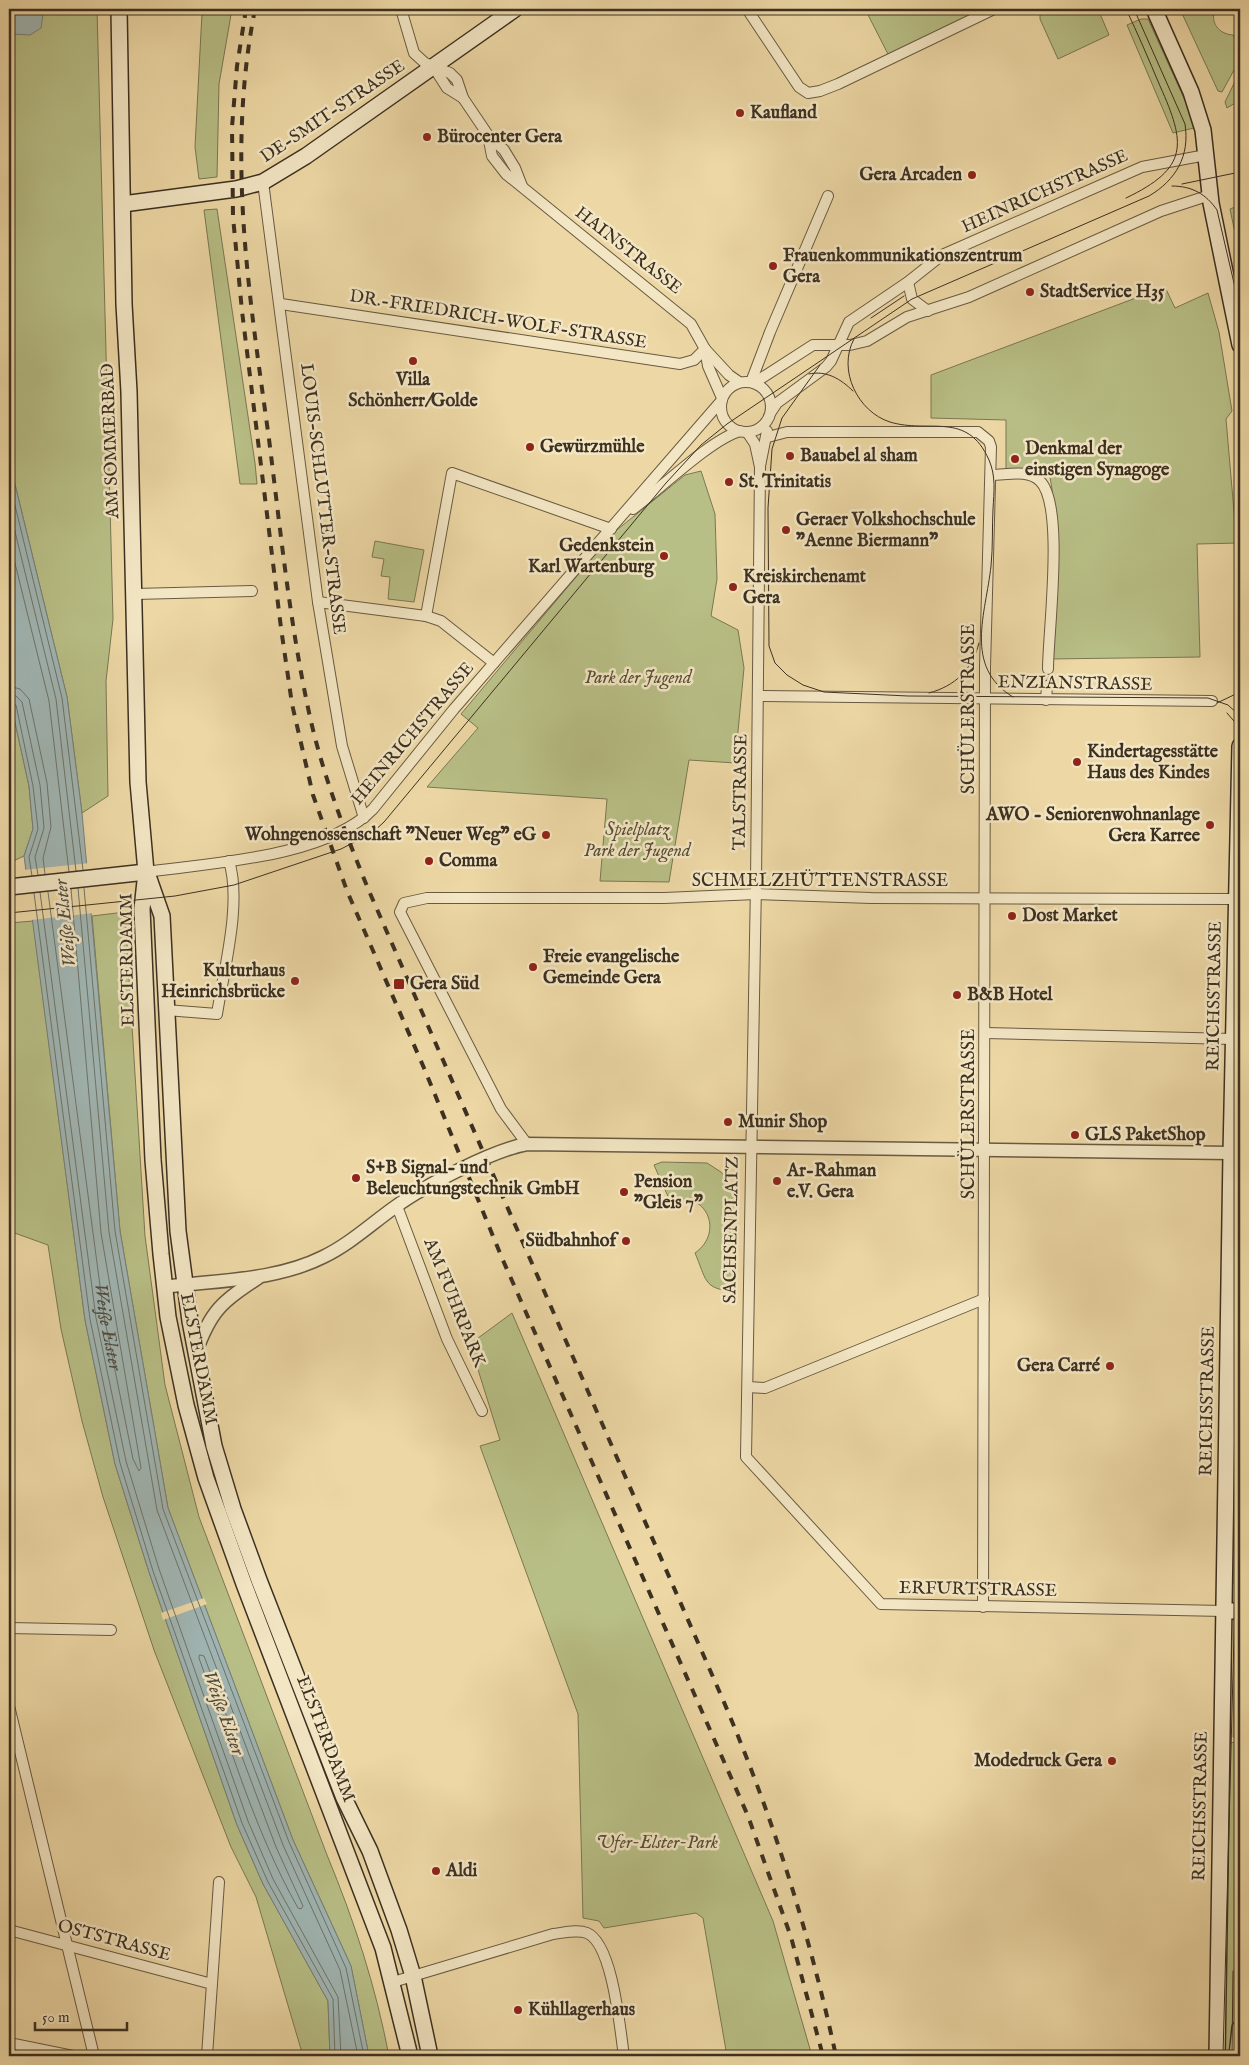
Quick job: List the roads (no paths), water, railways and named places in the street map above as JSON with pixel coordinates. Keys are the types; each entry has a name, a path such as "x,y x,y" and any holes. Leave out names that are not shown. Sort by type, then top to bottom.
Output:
{"main road":[{"name":"AM SOMMERBAD","path":"119,9 124,304 135,594 138,782 146,872"},
{"name":"DE-SMIT-STRASSE","path":"123,204 236,189 264,182 306,156 516,9"},
{"path":"1154,9 1191,92 1202,130 1210,195 1240,345"},
{"name":"REICHSSTRASSE","path":"1217,2056 1224,1611 1235,1153 1233,1039 1238,899 1240,746"},
{"path":"9,887 146,872"},
{"name":"ELSTERDAMM","path":"146,872 162,916 178,1231 184,1284 214,1446 233,1509 344,1798 373,1859 413,1976 430,2056"},
{"name":"ELSTERDAMM","path":"146,872 142,909 154,1170 164,1287 176,1361 206,1478 244,1584 380,1939 393,1982 410,2056"},
{"path":"1224,1611 1240,1611"},
{"path":"1238,2056 1240,2028"}],"street":[{"name":"HAINSTRASSE","path":"400,9 414,53 418,58 433,66 447,88 463,98 488,135 492,156 506,174 677,310 691,324 705,349 729,375 739,382"},
{"path":"747,9 799,87 808,93 820,91 994,9"},
{"name":"HEINRICHSTRASSE","path":"769,415 777,404 826,367 839,345 849,322 908,282 942,255 1142,167 1206,155"},
{"name":"LOUIS-SCHLUTTER-STRASSE","path":"264,182 318,602 342,746 364,818"},
{"path":"753,383 813,346 858,344 867,341 907,317 969,298 1161,211 1210,195"},
{"path":"753,383 770,332 828,196"},
{"path":"908,282 912,299 928,311"},
{"name":"DR.-FRIEDRICH-WOLF-STRASSE","path":"281,304 680,364 694,360 705,349"},
{"name":"HAINSTRASSE","path":"705,349 708,366 722,399"},
{"path":"739,382 753,383 767,393 770,401 769,415 759,428 743,431 731,427 724,418 722,399 730,387 739,382"},
{"name":"HEINRICHSTRASSE","path":"146,872 264,856 304,845 352,827 364,818 494,663 722,399"},
{"name":"TALSTRASSE","path":"760,467 768,437 769,415"},
{"name":"HEINRICHSTRASSE","path":"614,526 696,458 731,434 743,431"},
{"name":"TALSTRASSE","path":"743,431 755,444 760,467 752,1148"},
{"name":"SCHÜLERSTRASSE","path":"768,437 787,432 978,432 989,441 992,475 986,603 983,1607"},
{"path":"426,616 452,473 614,526"},
{"path":"992,475 1028,474 1040,480 1050,494 1053,546 1048,669"},
{"path":"135,594 252,591"},
{"path":"318,602 426,616 441,620 494,663"},
{"path":"1046,700 1047,686"},
{"name":"ENZIANSTRASSE","path":"758,696 1212,701"},
{"path":"166,1010 217,1014 234,901 233,874 229,861"},
{"name":"SCHMELZHÜTTENSTRASSE","path":"528,1144 501,1109 404,920 400,912 404,902 427,898 664,898 756,894 985,898 1238,899"},
{"path":"985,1033 1233,1039"},
{"path":"164,1287 261,1276 304,1265 336,1250 397,1206 498,1152 528,1144"},
{"name":"SACHSENPLATZ","path":"528,1144 752,1148 748,1387"},
{"path":"752,1148 1235,1153"},
{"name":"AM FUHRPARK","path":"397,1206 447,1340 482,1411"},
{"path":"196,1352 212,1314 232,1295 261,1276"},
{"path":"748,1387 765,1388 984,1299"},
{"name":"ERFURTSTRASSE","path":"748,1387 746,1457 881,1604 1224,1611"},
{"path":"9,1628 111,1630"},
{"path":"9,1706 69,1946 94,2056"},
{"path":"207,2056 219,1882"},
{"name":"OSTSTRASSE","path":"9,1930 212,1984"},
{"path":"393,1982 553,1934 587,1933 601,1945 607,1960 624,2056"},
{"path":"9,2042 73,2056"}],"water":[{"path":"9,9 41,9 43,14 41,28 30,35 11,34 9,32"},
{"name":"Weiße Elster","path":"9,460 67,697 82,813 120,1231 168,1508 293,1840 351,1966 369,2056 330,2056 328,2001 263,1884 237,1825 149,1572 115,1464 85,1320 24,856 33,829 29,786 9,695"}],"tunnel":[{"path":"1047,686 1048,669"}],"tram line":[{"path":"1126,9 1169,106 1175,124 1177,139 1176,152 1171,165 1162,176 1147,187 1126,198"},
{"path":"9,913 175,896 234,885 341,849 372,833 384,822 666,483 701,445 727,424 912,299 1149,196 1167,183 1174,175 1183,157 1186,136 1185,124 1134,9"},
{"path":"1182,184 1240,172"},
{"path":"1172,186 1179,186 1198,192 1217,210 1240,309"},
{"path":"871,318 904,296"},
{"path":"854,339 849,351 849,376 860,400 868,409 890,422 958,429 970,435 980,445 989,460 994,478 992,552 981,638 983,655 988,670 997,685 1013,697"},
{"path":"820,365 782,418 772,449 768,508 769,646 775,663 787,675 803,685 824,692 908,696 1208,698 1228,705 1240,716"},
{"path":"809,374 827,374 853,391"},
{"path":"929,693 947,686 961,676 972,661 979,643"},
{"path":"1217,703 1240,692"},
{"path":"1227,713 1240,728"},
{"path":"1223,2056 1234,1635 1240,1252"},
{"path":"1232,2056 1233,1971"}],"railway":[{"path":"246,9 237,66 232,127 233,217 242,311 281,628 292,704 313,795 347,891 424,1068 502,1258 748,1816 791,1937 823,2056"},
{"path":"255,9 246,64 242,118 241,171 248,278 290,604 312,727 342,822 369,891 739,1737 772,1827 801,1917 836,2056"}],"place":[{"name":"Kaufland","path":"740,113"},
{"name":"Bürocenter Gera","path":"427,137"},
{"name":"Gera Arcaden","path":"972,175"},
{"name":"Frauenkommunikationszentrum Gera","path":"773,266"},
{"name":"StadtService H35","path":"1030,292"},
{"name":"Villa Schönherr/Golde","path":"413,361"},
{"name":"Gewürzmühle","path":"530,447"},
{"name":"Bauabel al sham","path":"790,456"},
{"name":"Denkmal der einstigen Synagoge","path":"1015,459"},
{"name":"St. Trinitatis","path":"729,482"},
{"name":"Geraer Volkshochschule \"Aenne Biermann\"","path":"786,530"},
{"name":"Gedenkstein Karl Wartenburg","path":"664,556"},
{"name":"Kreiskirchenamt Gera","path":"733,587"},
{"name":"Kindertagesstätte Haus des Kindes","path":"1077,762"},
{"name":"AWO - Seniorenwohnanlage Gera Karree","path":"1210,825"},
{"name":"Wohngenossenschaft \"Neuer Weg\" eG","path":"546,835"},
{"name":"Comma","path":"429,861"},
{"name":"Dost Market","path":"1012,916"},
{"name":"Freie evangelische Gemeinde Gera","path":"533,967"},
{"name":"Kulturhaus Heinrichsbrücke","path":"295,981"},
{"name":"Gera Süd","path":"399,984"},
{"name":"B&B Hotel","path":"957,995"},
{"name":"Munir Shop","path":"728,1122"},
{"name":"GLS PaketShop","path":"1075,1135"},
{"name":"S+B Signal- und Beleuchtungstechnik GmbH","path":"356,1178"},
{"name":"Ar-Rahman e.V. Gera","path":"777,1181"},
{"name":"Pension \"Gleis 7\"","path":"624,1192"},
{"name":"Südbahnhof","path":"626,1241"},
{"name":"Gera Carré","path":"1110,1366"},
{"name":"Modedruck Gera","path":"1112,1761"},
{"name":"Aldi","path":"436,1871"},
{"name":"Kühllagerhaus","path":"518,2010"}],"park label":[{"name":"Park der Jugend","path":"638,678"},
{"name":"Spielplatz Park der Jugend","path":"637,840"},
{"name":"Ufer-Elster-Park","path":"657,1843"}]}
